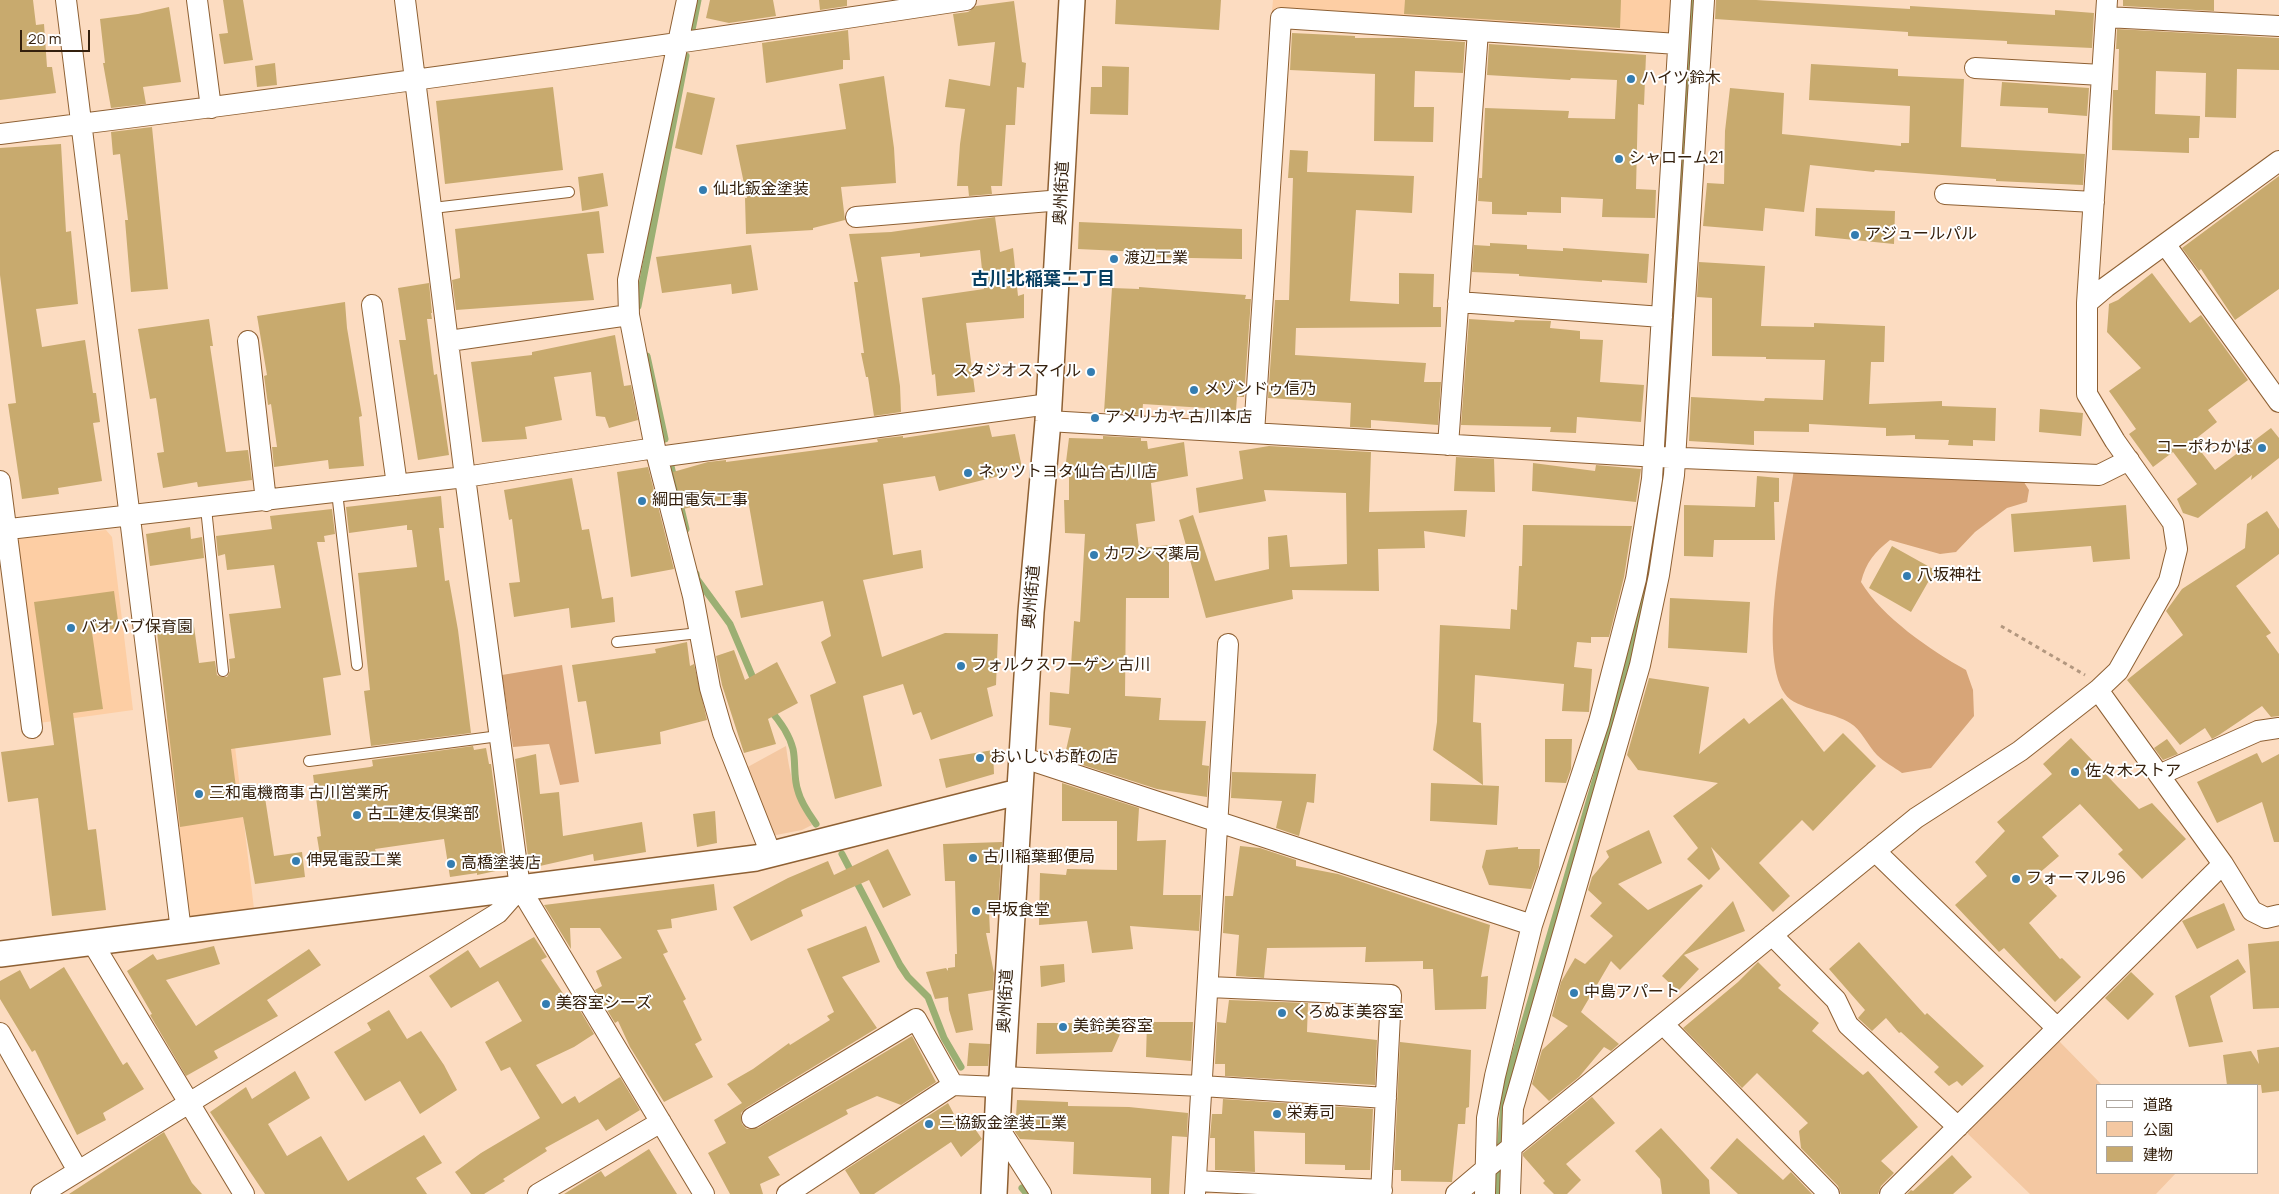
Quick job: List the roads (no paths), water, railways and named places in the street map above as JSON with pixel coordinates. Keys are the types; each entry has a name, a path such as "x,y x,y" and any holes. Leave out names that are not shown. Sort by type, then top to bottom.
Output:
{"street":[{"path":"66,0 181,931"},
{"path":"197,0 211,108"},
{"path":"405,0 417,80 465,477 520,888 704,1194"},
{"path":"687,0 628,280 629,315 656,453 694,596 710,688 723,733 770,854"},
{"path":"0,134 211,108 678,44 966,0"},
{"name":"奥州街道","path":"994,1194 1020,757 1048,413 1062,200 1072,0"},
{"path":"1485,1194 1489,1167 1487,1118 1495,1076 1532,925 1599,722 1636,578 1652,479 1664,457 1662,317 1681,0"},
{"path":"1510,1194 1510,1148 1513,1108 1640,666 1659,575 1664,457 1704,0"},
{"path":"1456,1194 1916,818 2020,751 2100,689 2118,670 2169,581 2177,549 2173,523 2129,460 2087,394 2087,303 2106,9 2279,26"},
{"path":"1254,433 1281,18 1678,44"},
{"path":"1448,444 1478,31"},
{"path":"1975,68 2102,75"},
{"path":"2087,303 2279,162"},
{"path":"1945,194 2094,202"},
{"path":"856,217 1062,200"},
{"path":"2165,244 2279,402"},
{"path":"1458,302 1662,317"},
{"path":"372,305 397,485"},
{"path":"449,341 629,315"},
{"path":"248,341 266,501"},
{"path":"3,530 266,501 656,453 1048,413 1254,433 1664,457 2099,475 2129,460"},
{"path":"0,481 3,530 32,728"},
{"path":"1209,987 1391,995 1381,1192 1196,1187 1228,644"},
{"path":"2100,689 2223,864 2252,910 2266,918 2279,916"},
{"path":"2159,775 2258,731 2279,728"},
{"path":"1020,757 1532,925"},
{"path":"0,954 520,888 770,854 1018,792"},
{"path":"1875,851 2057,1028"},
{"path":"1890,1194 2223,864"},
{"path":"41,1194 498,913 520,888"},
{"path":"1772,935 1836,1000 1848,1026 1958,1127"},
{"path":"92,942 244,1194"},
{"path":"752,1118 916,1019 953,1086"},
{"path":"1663,1024 1829,1194"},
{"path":"0,1033 78,1171"},
{"path":"787,1194 953,1086 1000,1082 1202,1086 1386,1098"},
{"path":"538,1194 661,1122"},
{"path":"998,1127 1041,1194"}],"lane":[{"path":"432,208 569,192"},
{"path":"337,492 357,665"},
{"path":"206,508 223,670"},
{"path":"617,642 699,633"},
{"path":"309,761 499,736"}],"waterway":[{"path":"692,30 698,0"},
{"path":"1656,531 1665,442 1693,0"},
{"path":"638,306 686,56"},
{"path":"647,356 665,439"},
{"path":"671,466 686,529"},
{"path":"1500,1152 1505,1089 1616,710 1650,569"},
{"path":"696,574 697,579 730,624 756,685"},
{"path":"769,709 787,732 793,749 796,786 799,795 816,824"},
{"path":"842,854 900,965 908,977 928,997 944,1038 961,1067"},
{"path":"1498,1194 1499,1163"},
{"path":"1022,1188 1027,1194"}],"place":[{"name":"ハイツ鈴木","path":"1631,79"},
{"name":"シャローム21","path":"1619,159"},
{"name":"仙北鈑金塗装","path":"703,190"},
{"name":"アジュールパル","path":"1855,235"},
{"name":"渡辺工業","path":"1114,259"},
{"name":"スタジオスマイル","path":"1091,372"},
{"name":"メゾンドゥ信乃","path":"1194,390"},
{"name":"アメリカヤ 古川本店","path":"1095,418"},
{"name":"コーポわかば","path":"2262,448"},
{"name":"ネッツトヨタ仙台 古川店","path":"968,473"},
{"name":"綱田電気工事","path":"642,501"},
{"name":"カワシマ薬局","path":"1094,555"},
{"name":"八坂神社","path":"1907,576"},
{"name":"バオバブ保育園","path":"71,628"},
{"name":"フォルクスワーゲン 古川","path":"961,666"},
{"name":"おいしいお酢の店","path":"980,758"},
{"name":"佐々木ストア","path":"2075,772"},
{"name":"三和電機商事 古川営業所","path":"199,794"},
{"name":"古工建友倶楽部","path":"357,815"},
{"name":"古川稲葉郵便局","path":"973,858"},
{"name":"伸晃電設工業","path":"296,861"},
{"name":"高橋塗装店","path":"451,864"},
{"name":"フォーマル96","path":"2016,879"},
{"name":"早坂食堂","path":"976,911"},
{"name":"中島アパート","path":"1574,993"},
{"name":"美容室シーズ","path":"546,1004"},
{"name":"くろぬま美容室","path":"1282,1013"},
{"name":"美鈴美容室","path":"1063,1027"},
{"name":"栄寿司","path":"1277,1114"},
{"name":"三協鈑金塗装工業","path":"929,1124"}],"district":[{"name":"古川北稲葉二丁目","path":"1043,280"}]}
